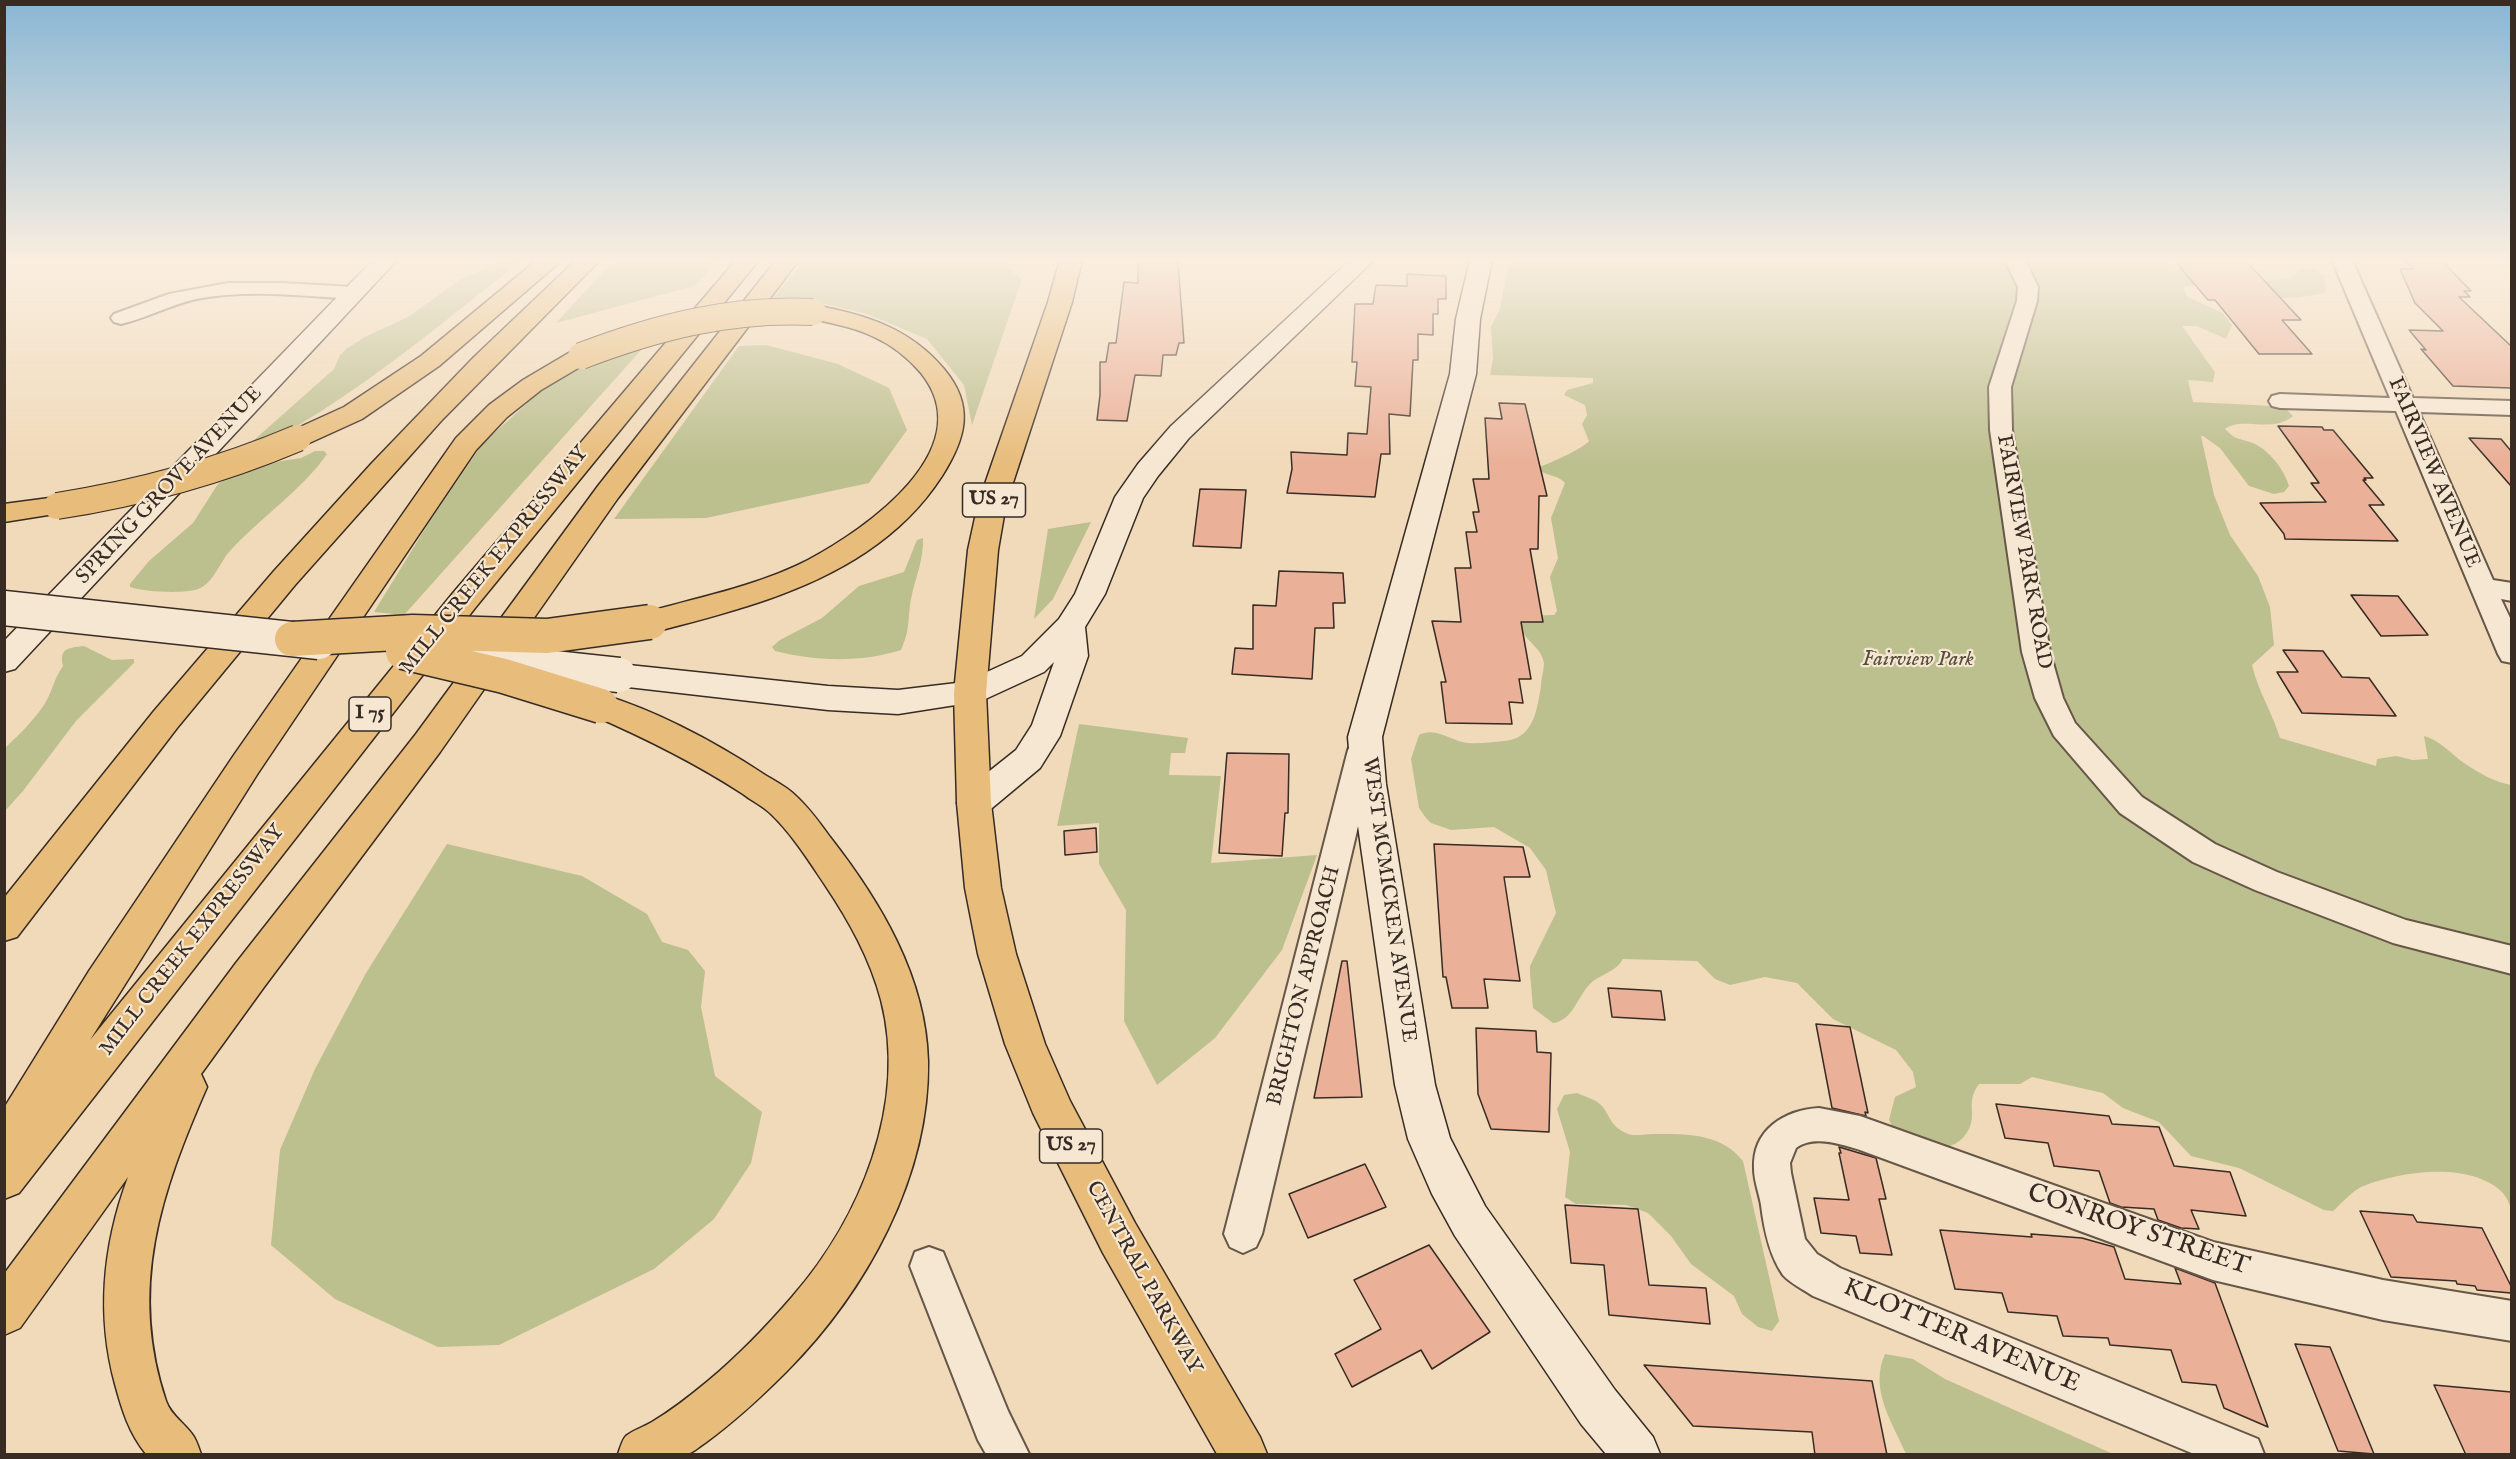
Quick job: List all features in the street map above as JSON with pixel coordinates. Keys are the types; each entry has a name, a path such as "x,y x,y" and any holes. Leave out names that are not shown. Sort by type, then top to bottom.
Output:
{"main road":[{"name":"SPRING GROVE AVENUE","path":"4,661 321,328"},
{"path":"4,513 142,492 255,457 353,412 430,361 469,328"},
{"path":"4,926 188,692 314,542 410,436 520,328"},
{"path":"4,1147 103,982 246,764 466,444 498,411 532,385 581,356 630,336 659,328"},
{"name":"MILL CREEK EXPRESSWAY","path":"4,1179 506,545 690,328"},
{"path":"12,1301 250,975 428,743 608,492 735,328"},
{"path":"292,639 413,632 547,636 650,622 703,610 815,568 867,538 893,519 914,499 931,477 950,436 952,411 944,385 917,352 900,339 871,328"},
{"name":"CENTRAL PARKWAY","path":"1051,328 992,504 982,550 970,693 974,803 983,888 997,954 1029,1054 1054,1113 1119,1238 1243,1455"},
{"path":"4,609 404,652 504,676 610,691 817,696 898,702 970,693 1033,664 1070,627 1090,594 1129,497 1148,470 1180,432 1291,328"},
{"name":"WEST MCMICKEN AVENUE","path":"1467,328 1463,374 1365,737 1369,784 1415,1085 1429,1139 1447,1180 1470,1221 1598,1407 1636,1455"},
{"path":"4,609 48,616"},
{"path":"974,803 1028,759 1048,727 1072,656 1070,627"},
{"path":"610,691 720,760 784,805 855,896 886,957 902,1010 908,1060 903,1117 892,1161 874,1209 854,1249 824,1295 783,1344 715,1407 642,1455"},
{"path":"177,1455 148,1418 131,1358 124,1295 132,1225 156,1153 189,1080 250,975"}],"street":[{"name":"FAIRVIEW PARK ROAD","path":"2019,328 2001,387 2001,430 2036,652 2049,698 2064,729 2131,805 2204,853 2266,881 2404,933 2511,960"},
{"name":"FAIRVIEW AVENUE","path":"2371,328 2511,654"},
{"path":"2280,401 2511,408"},
{"path":"2481,586 2511,592"},
{"name":"BRIGHTON APPROACH","path":"1243,1234 1365,737"},
{"name":"CONROY STREET","path":"1777,1142 1792,1128 1810,1124 1832,1125 1860,1133 2213,1262 2383,1300 2511,1321"},
{"name":"KLOTTER AVENUE","path":"1777,1142 1771,1164 1784,1232 1797,1262 1827,1282 2243,1455"},
{"path":"929,1266 993,1425 1008,1455"}],"green space":[{"path":"384,328 437,328 321,411 268,440 257,444 253,441 334,369 340,355 346,349"},
{"path":"901,328 1005,328 972,425 964,385 927,339"},
{"name":"Fairview Park","path":"1491,328 2183,328 2215,372 2213,382 2188,380 2193,402 2274,406 2286,409 2293,416 2276,424 2240,424 2225,429 2235,437 2259,446 2270,455 2287,480 2289,486 2284,492 2274,494 2249,486 2220,448 2201,436 2214,495 2230,535 2258,576 2270,607 2274,645 2252,665 2280,738 2376,766 2377,759 2396,756 2413,760 2428,759 2424,736 2440,744 2481,774 2511,785 2511,1208 2503,1194 2488,1182 2472,1176 2434,1172 2414,1173 2377,1181 2357,1189 2333,1211 2324,1210 2239,1168 2191,1156 2159,1122 2123,1108 2103,1093 2032,1077 2020,1084 1979,1084 1973,1097 1971,1123 1963,1138 1946,1147 1917,1145 1897,1134 1889,1120 1895,1097 1916,1087 1913,1072 1896,1050 1833,1019 1797,983 1765,977 1730,985 1715,979 1697,961 1623,959 1620,964 1589,985 1570,1014 1560,1021 1553,1023 1533,1008 1530,966 1556,913 1546,870 1530,848 1494,827 1451,830 1431,823 1419,808 1411,759 1419,735 1425,733 1438,733 1468,743 1514,739 1528,729 1538,704 1544,663 1542,656 1525,635 1520,624 1521,616 1554,615 1557,611 1550,577 1558,558 1551,518 1565,483 1536,468 1565,456 1589,441 1582,424 1587,415 1585,405 1564,395 1567,390 1593,383 1593,378 1490,375 1493,359"},
{"name":"Fairview Park","path":"2202,328 2231,328 2226,339"},
{"path":"650,340 404,615 374,612 428,524 483,443 541,391 611,350"},
{"path":"766,345 838,364 889,388 907,430 869,483 706,518 614,519 739,346"},
{"path":"315,451 324,451 327,454 293,492 230,551 204,586 192,591 174,592 130,587 149,561 193,523 218,484 228,478 281,461 301,458"},
{"path":"1091,522 1053,599 1034,619 1048,529"},
{"path":"923,538 922,554 911,599 908,630 901,650 854,659 822,659 775,651 772,647 780,640 822,618 859,586 904,572 917,540"},
{"path":"84,646 112,660 134,659 134,663 76,721 5,811 5,748 26,728 44,705 63,666 64,652 69,648"},
{"path":"1079,724 1188,738 1185,753 1171,753 1169,775 1221,776 1211,863 1317,855 1282,950 1215,1038 1157,1085 1124,1021 1126,910 1099,864 1099,823 1057,826"},
{"path":"447,844 582,876 647,914 662,942 688,950 705,971 701,1007 715,1076 762,1112 751,1163 714,1219 654,1269 499,1345 438,1347 335,1299 271,1245 280,1150 315,1069 366,973"},
{"path":"1577,1093 1599,1104 1614,1124 1629,1134 1678,1134 1702,1137 1724,1145 1743,1161 1779,1321 1772,1331 1758,1327 1742,1314 1734,1296 1691,1264 1671,1236 1648,1213 1626,1205 1576,1204 1565,1197 1570,1152 1557,1109 1564,1095"},
{"path":"1885,1354 1913,1359 1945,1379 2113,1454 1906,1454 1889,1418 1881,1393 1881,1367"}],"building":[{"path":"1118,328 1183,328 1184,343 1179,343 1176,355 1163,355 1161,376 1135,375 1127,421 1097,420 1100,362 1106,362 1109,343 1116,343"},
{"path":"1354,328 1433,328 1433,335 1418,334 1418,360 1413,360 1410,416 1389,414 1390,454 1381,454 1375,497 1287,493 1292,469 1291,452 1347,455 1348,433 1367,434 1371,387 1355,386 1357,362 1352,362"},
{"path":"2238,328 2289,328 2312,354 2259,354"},
{"path":"2440,328 2492,328 2511,346 2511,388 2453,386 2421,349 2426,350 2409,330 2443,331"},
{"path":"1499,403 1525,404 1547,496 1539,496 1538,549 1530,549 1543,622 1521,622 1531,679 1519,679 1523,703 1509,702 1512,724 1446,723 1441,682 1446,682 1432,621 1461,622 1455,568 1471,568 1466,532 1477,532 1473,512 1479,512 1473,479 1489,479 1485,418 1502,419"},
{"path":"2278,426 2322,427 2324,430 2333,430 2373,478 2363,480 2384,505 2369,505 2398,541 2285,539 2284,534 2260,503 2326,502 2311,483 2319,483"},
{"path":"2469,438 2501,439 2511,451 2511,486"},
{"path":"1200,489 1246,490 1241,548 1193,546"},
{"path":"1279,571 1343,573 1345,603 1333,603 1334,628 1315,628 1312,679 1232,674 1235,648 1253,649 1253,605 1276,606"},
{"path":"2351,595 2398,596 2428,635 2381,636"},
{"path":"2283,650 2323,651 2342,677 2369,678 2396,716 2302,713 2277,672 2298,672"},
{"path":"1227,753 1289,754 1288,813 1285,813 1282,856 1219,853"},
{"path":"1096,828 1097,852 1065,855 1064,831"},
{"path":"1434,844 1523,847 1530,877 1504,877 1520,981 1484,979 1488,1008 1452,1008 1446,977 1443,977"},
{"path":"1342,961 1347,961 1362,1097 1314,1098"},
{"path":"1608,988 1661,991 1665,1020 1612,1017"},
{"path":"1816,1024 1850,1027 1868,1113 1865,1112 1866,1116 1832,1108"},
{"path":"1476,1028 1536,1031 1537,1052 1551,1053 1549,1132 1491,1129 1478,1094"},
{"path":"1996,1104 2109,1116 2112,1124 2159,1127 2174,1166 2230,1172 2246,1216 2191,1210 2199,1229 2181,1228 2158,1220 2154,1209 2121,1207 2110,1203 2099,1171 2054,1166 2048,1143 2005,1138"},
{"path":"1839,1147 1876,1158 1886,1199 1879,1199 1892,1255 1860,1253 1856,1236 1821,1233 1814,1198 1849,1200"},
{"path":"1365,1164 1386,1207 1308,1238 1289,1194"},
{"path":"1565,1205 1638,1209 1649,1285 1706,1288 1710,1324 1609,1315 1604,1265 1571,1263"},
{"path":"2360,1211 2413,1215 2417,1222 2482,1228 2511,1286 2511,1293 2477,1290 2475,1286 2457,1284 2456,1281 2391,1277"},
{"path":"1940,1230 2032,1237 2031,1234 2082,1238 2114,1247 2125,1279 2181,1284 2175,1268 2215,1283 2268,1427 2224,1408 2216,1385 2182,1382 2171,1350 2110,1345 2108,1338 2063,1336 2057,1316 2008,1312 2002,1293 1955,1289"},
{"path":"1429,1245 1490,1332 1432,1369 1421,1350 1352,1387 1335,1354 1381,1329 1354,1280"},
{"path":"2295,1344 2330,1347 2374,1454 2338,1451"},
{"path":"1644,1365 1872,1381 1887,1455 1815,1455 1812,1432 1693,1426"},
{"path":"2434,1385 2511,1392 2511,1455 2466,1455"}]}
